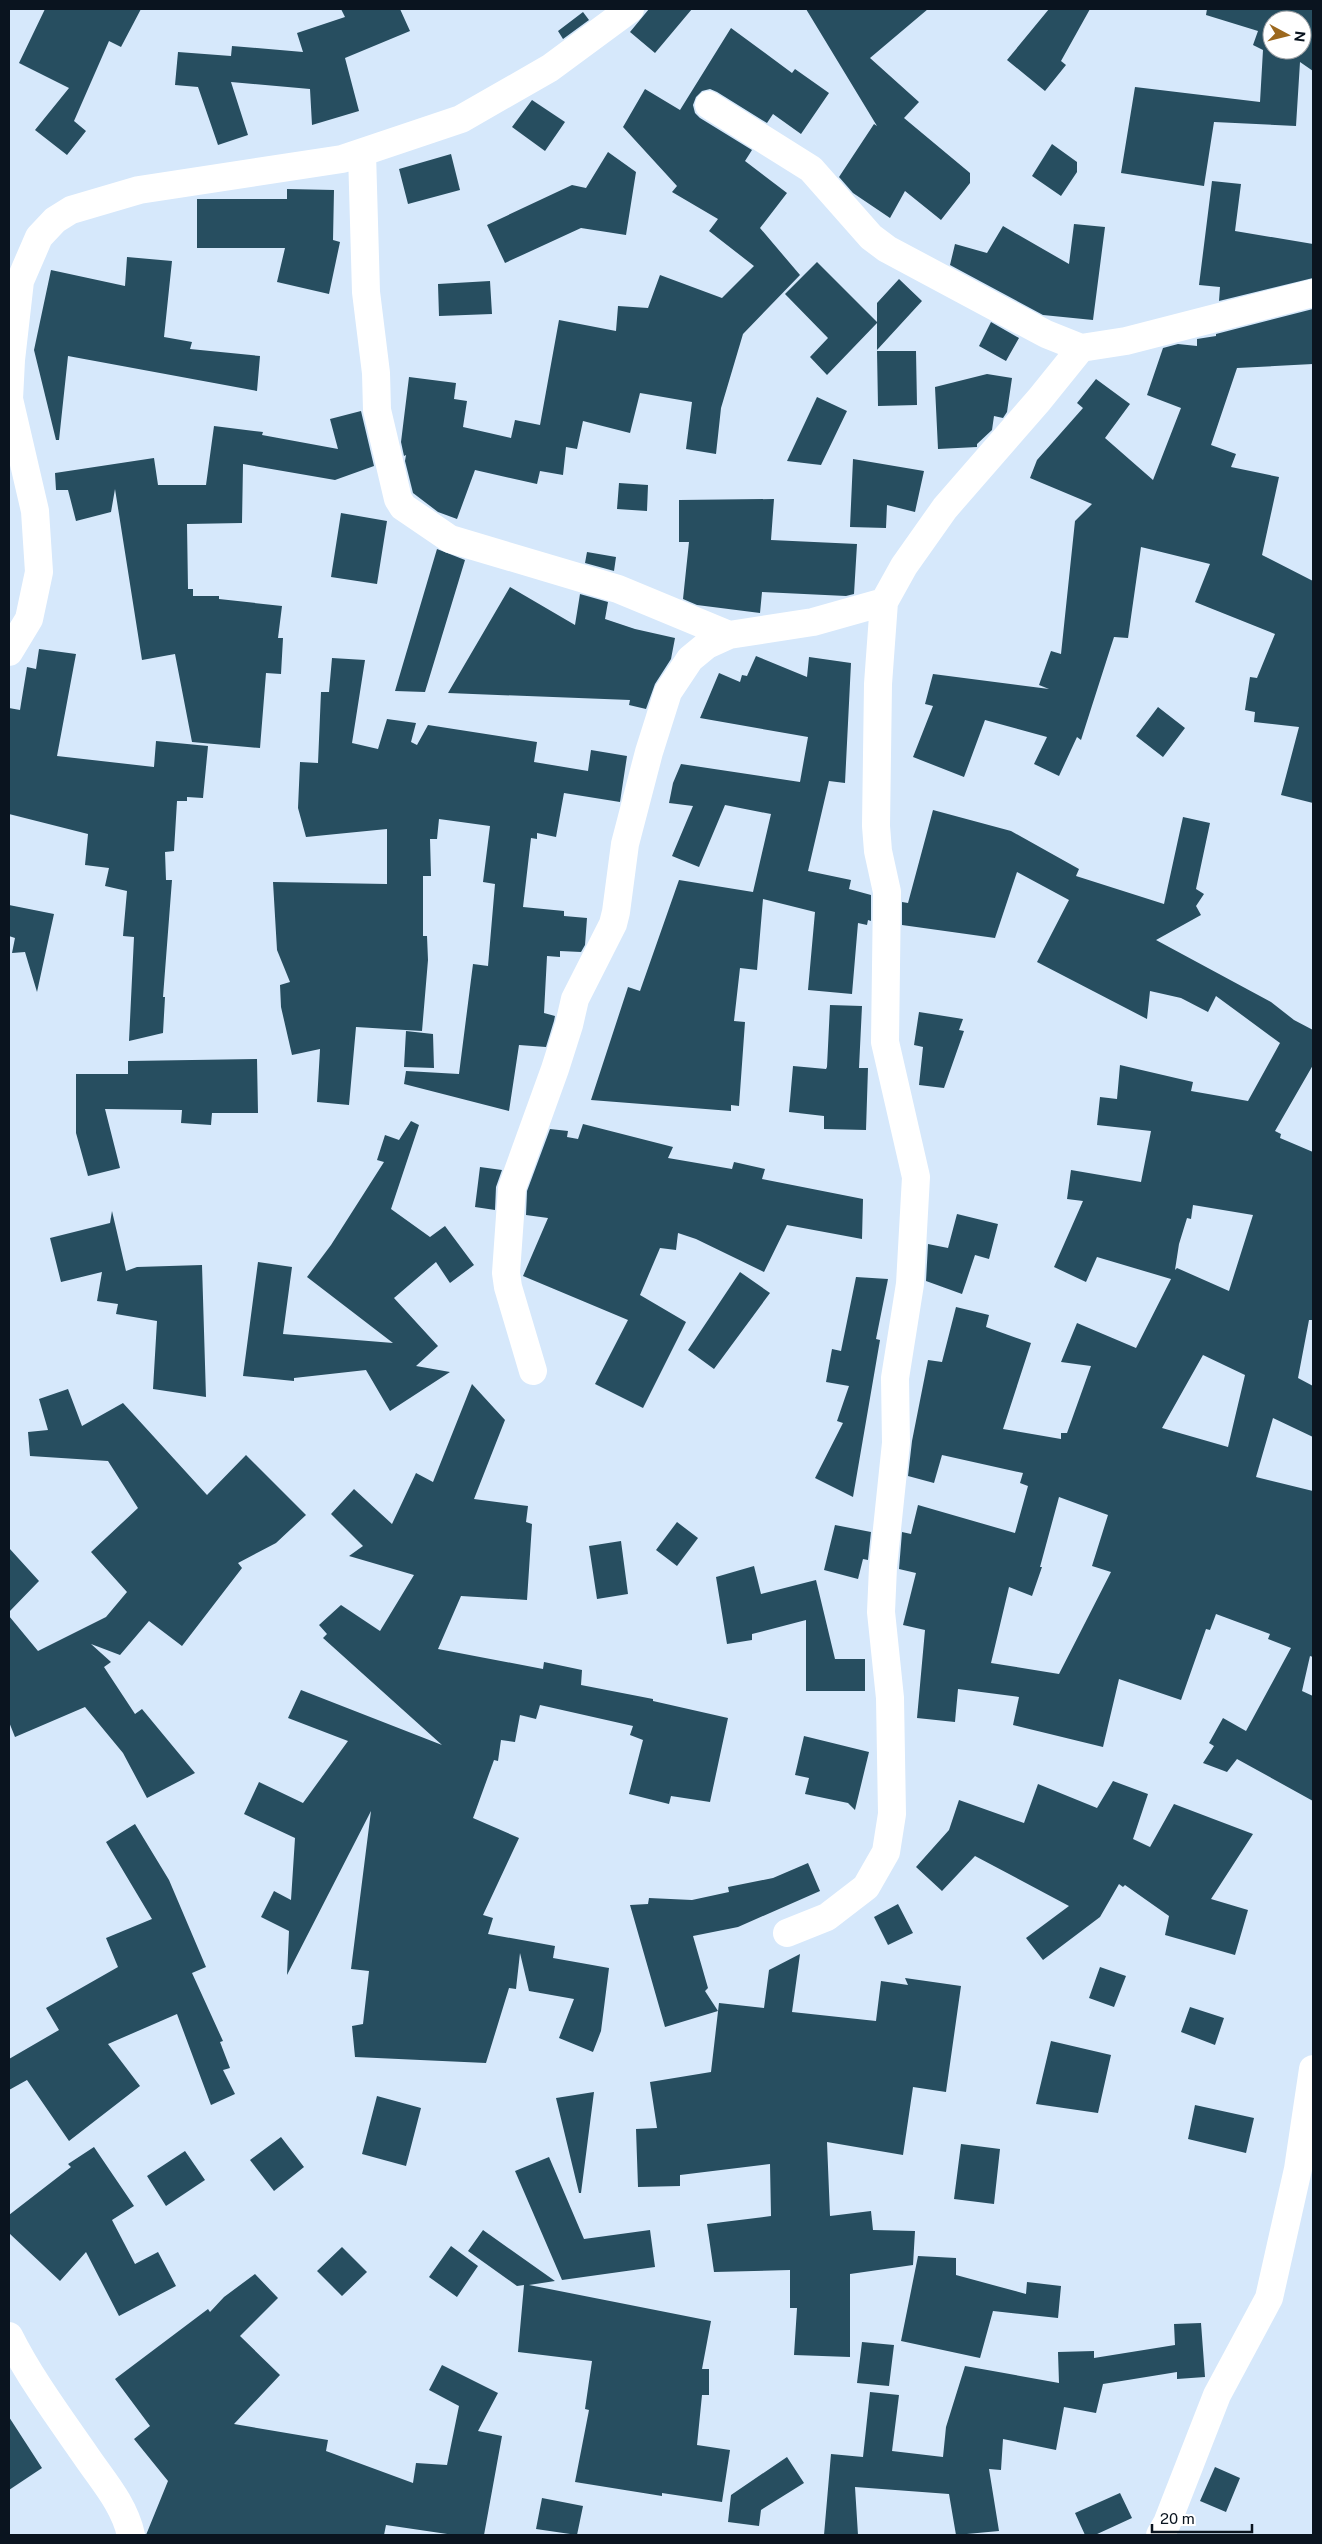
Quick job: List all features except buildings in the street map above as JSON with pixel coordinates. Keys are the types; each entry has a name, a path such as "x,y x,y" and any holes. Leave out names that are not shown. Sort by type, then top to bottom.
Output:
{"street":[{"path":"9,652 29,619 39,572 35,511 9,399 10,359 20,281 39,237 55,220 71,210 139,190 342,160 461,119 550,68 630,9"},
{"path":"709,105 811,169 872,237 887,249 1046,334 1081,348 1126,342 1313,293"},
{"path":"362,153 366,292 376,373 378,410 398,499 403,507 450,539 618,589 729,634"},
{"path":"787,1933 826,1916 866,1887 886,1852 892,1814 890,1698 881,1612 883,1567 896,1443 895,1378 910,1284 916,1178 885,1042 888,892 878,851 876,826 878,684 884,602 904,566 945,508 1039,400 1081,348"},
{"path":"533,1371 507,1280 512,1188 555,1069 569,1025 574,999 612,924 616,912 624,844 646,762 668,692 690,659 707,645 729,634 813,622 884,602"},
{"path":"1160,2535 1167,2523 1217,2395 1269,2298 1298,2169 1313,2070"},
{"path":"9,2336 20,2358 48,2402 117,2498 131,2535"}]}
